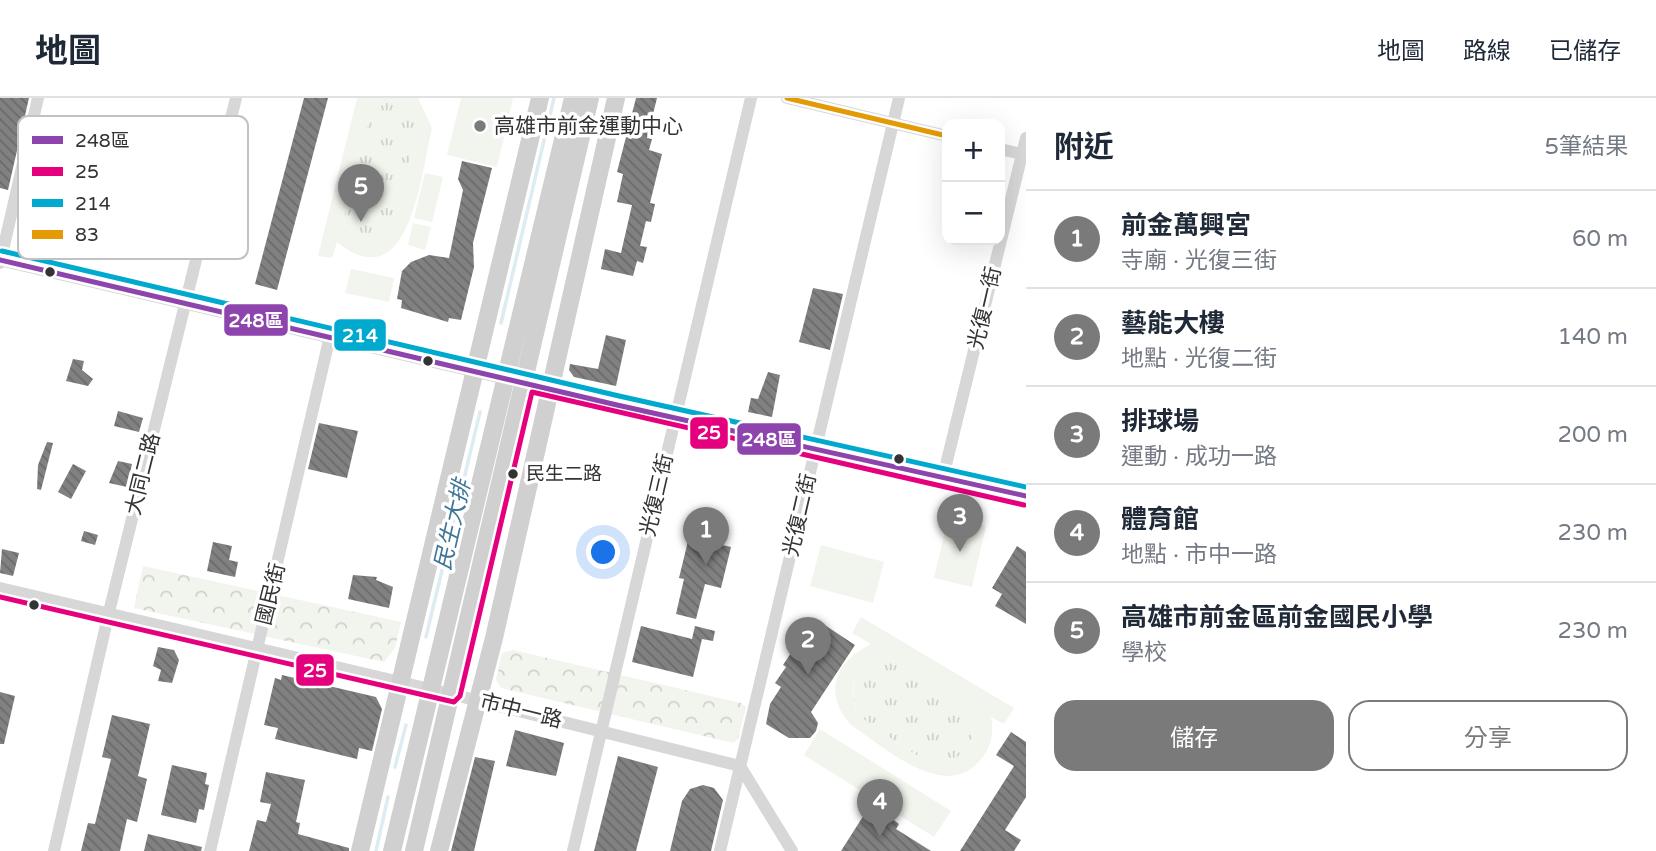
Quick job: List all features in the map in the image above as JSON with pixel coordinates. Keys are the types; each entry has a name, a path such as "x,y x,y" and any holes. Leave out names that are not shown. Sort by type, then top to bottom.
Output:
{"main road":[{"path":"360,851 540,98"},
{"path":"392,851 573,98"},
{"path":"414,851 590,98"},
{"path":"439,851 478,701 616,98"}],"street":[{"path":"34,116 38,98"},
{"name":"大同二路","path":"232,116 236,98"},
{"name":"光復三街","path":"573,851 751,98"},
{"path":"787,98 942,135"},
{"name":"光復二街","path":"720,851 900,98"},
{"name":"光復一街","path":"943,477 1026,138"},
{"path":"1005,150 1024,154"},
{"path":"18,184 0,261 1026,496"},
{"name":"大同二路","path":"54,851 109,612 196,259"},
{"name":"國民街","path":"210,851 330,336"},
{"name":"市中一路","path":"0,587 740,766"},
{"path":"740,766 792,851"}],"green space":[{"path":"357,98 418,98 432,128 416,200 408,224 396,244 381,256 362,256 337,242 332,258 318,256","holes":["396,100 411,112 418,126 393,232 372,241 362,241 346,227 344,217 369,115 387,101"]},
{"name":"高雄市前金運動中心","path":"461,98 513,98 497,167 447,155"},
{"path":"396,100 411,112 418,126 393,232 372,241 362,241 346,227 344,217 369,115 387,101"},
{"path":"425,173 443,177 432,222 414,218"},
{"path":"413,223 431,227 425,250 408,245"},
{"path":"351,269 394,278 389,302 345,293"},
{"path":"948,518 986,526 972,587 934,578"},
{"path":"821,545 884,562 873,603 810,586"},
{"path":"143,566 401,622 395,648 384,662 134,608"},
{"path":"861,617 1014,708 1004,724 991,717 991,739 982,758 967,771 951,776 934,774 898,758 851,725 837,701 837,679 849,660 871,644 852,633","holes":["872,660 888,662 928,679 947,691 962,706 971,722 972,738 958,757 943,763 923,759 859,716 853,692 859,671"]},
{"path":"513,650 741,703 746,707 738,739 733,743 501,688 496,680 502,653"},
{"path":"872,660 888,662 928,679 947,691 962,706 971,722 972,738 961,754 947,762 931,762 905,748 859,716 854,700 854,685 859,671"},
{"path":"820,729 951,811 934,837 804,755"}],"building":[{"path":"0,98 29,98 25,116 18,116 18,146 8,190 0,188"},
{"path":"304,98 328,98 277,290 255,284"},
{"path":"636,98 657,98 647,138 652,139 649,150 662,154 650,203 655,204 651,222 646,221 640,246 647,247 643,263 637,261 633,276 601,269 605,249 621,253 632,205 617,202 623,174 617,172"},
{"path":"462,161 492,168 473,243 474,267 461,320 449,318 448,322 401,308 402,300 397,299 402,271 411,262 429,255 449,258 463,190 458,179"},
{"path":"813,288 843,294 830,350 799,342"},
{"path":"606,335 626,340 616,386 574,377 569,370 570,364 598,369"},
{"path":"73,359 84,361 82,370 93,379 88,386 66,381"},
{"path":"768,372 780,375 772,417 748,412 751,398 758,399"},
{"path":"118,411 143,418 139,432 114,426"},
{"path":"319,423 358,431 347,478 308,469"},
{"path":"47,442 53,443 41,490 37,489 38,465"},
{"path":"118,461 132,464 127,487 109,483"},
{"path":"73,464 86,471 71,499 58,492"},
{"path":"84,531 98,535 95,545 81,541"},
{"path":"689,537 731,547 721,588 705,584 696,619 676,614 684,579 679,578"},
{"path":"213,542 232,546 229,560 238,562 235,577 207,571"},
{"path":"1017,546 1026,552 1026,624 995,606 1002,594 992,588"},
{"path":"2,549 19,553 13,576 0,573"},
{"path":"353,575 377,577 376,580 393,587 389,608 348,599"},
{"path":"814,618 855,645 811,712 818,723 816,731 810,738 789,738 766,724 770,704 781,687 775,683 786,667 783,665"},
{"path":"641,626 692,639 695,626 715,631 713,641 702,639 693,677 632,662"},
{"path":"158,647 174,650 179,660 172,683 158,681 161,670 153,666"},
{"path":"282,675 376,697 382,709 372,751 359,748 357,759 275,739 278,728 264,725 275,678 281,680"},
{"path":"0,692 15,696 4,744 0,744"},
{"path":"112,715 150,724 138,776 147,779 137,822 127,819 120,851 81,851 88,823 95,824 111,759 102,757"},
{"path":"515,730 564,743 556,776 506,766"},
{"path":"1011,732 1026,742 1026,797 1005,830 1021,840 1014,851 960,851 1014,766 996,755"},
{"path":"618,756 658,767 636,851 594,851"},
{"path":"475,757 495,761 474,851 451,851"},
{"path":"172,765 207,773 205,784 209,785 204,810 199,809 196,823 161,815"},
{"path":"266,772 305,780 296,822 300,823 298,834 349,848 349,851 249,851 257,820 266,822 271,804 260,802"},
{"path":"703,785 714,788 723,800 711,851 670,851 682,801 690,789"},
{"path":"869,807 885,813 899,824 896,829 931,851 841,851"},
{"path":"148,834 202,847 201,851 144,851"}],"waterway":[{"name":"民生大排","path":"501,323 554,98"},
{"name":"民生大排","path":"426,637 480,412"},
{"name":"民生大排","path":"395,767 406,725"},
{"name":"民生大排","path":"376,851 388,797"}],"transit line":[{"name":"83","path":"787,98 942,135"},
{"name":"214","path":"2,251 18,255"},
{"name":"214","path":"36,259 619,396 1026,487"},
{"name":"248區","path":"0,260 617,405 1026,496"},
{"name":"25","path":"0,597 454,702 460,696 532,392 1024,505"}],"place":[{"name":"高雄市前金運動中心","path":"480,126"},
{"name":"高雄市前金區前金國民小學","path":"361,222"},
{"name":"民生二路","path":"513,474"},
{"name":"排球場","path":"960,552"},
{"name":"前金萬興宮","path":"706,565"},
{"name":"藝能大樓","path":"808,675"},
{"name":"體育館","path":"880,837"}]}
